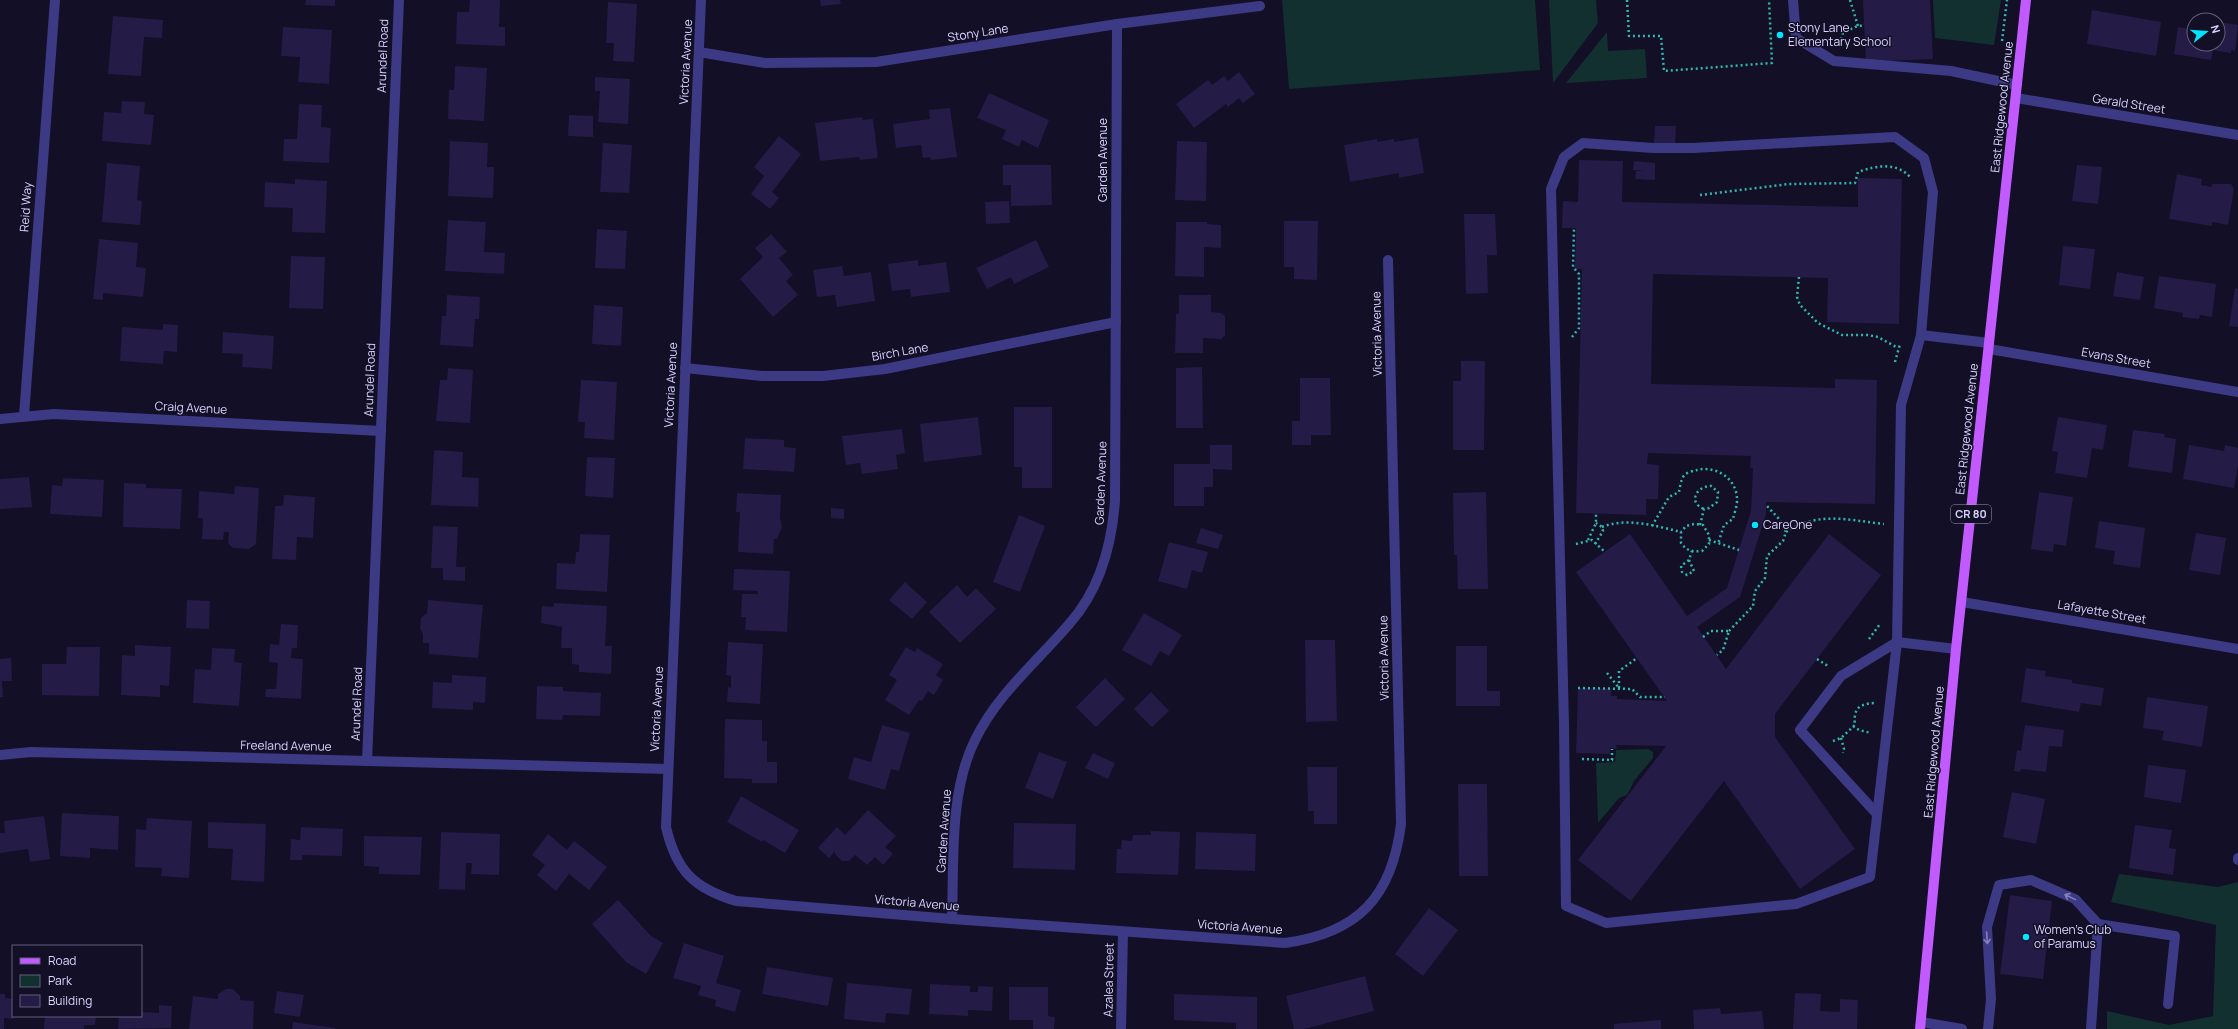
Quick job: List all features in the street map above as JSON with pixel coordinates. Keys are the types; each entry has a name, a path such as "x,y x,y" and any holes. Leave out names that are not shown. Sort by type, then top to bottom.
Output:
{"main road":[{"name":"East Ridgewood Avenue","path":"1921,1026 1956,650 2026,0"}],"street":[{"name":"Reid Way","path":"24,416 55,0"},
{"name":"Arundel Road","path":"367,761 399,0"},
{"name":"Victoria Avenue","path":"702,0 666,827 671,849 686,872 696,884 714,894 736,901 1285,944 1312,940 1337,930 1360,914 1378,895 1390,873 1398,851 1401,824 1388,260"},
{"path":"1793,0 1796,38 1834,61 1951,71 2017,85"},
{"name":"Stony Lane","path":"699,52 765,63 876,62 1117,24 1260,6"},
{"name":"Garden Avenue","path":"952,919 957,805 962,776 974,741 990,712 1010,686 1071,622 1091,593 1105,560 1113,526 1115,500 1117,24"},
{"name":"Gerald Street","path":"2016,98 2238,135"},
{"path":"1896,137 1924,158 1933,192 1921,335 1901,405 1897,642 1870,877 1796,904 1606,923 1566,906 1564,724 1551,190 1564,157 1583,142 1653,148 1693,148 1896,137"},
{"name":"Birch Lane","path":"685,368 762,376 839,374 885,369 1116,322"},
{"name":"Evans Street","path":"1921,335 1989,346 2238,392"},
{"name":"Craig Avenue","path":"0,419 54,414 381,431"},
{"name":"Lafayette Street","path":"1962,602 2238,649"},
{"path":"1877,814 1800,730 1841,676 1897,642 1956,650"},
{"name":"Freeland Avenue","path":"0,755 30,752 668,769"},
{"path":"1988,1029 1991,999 1987,927 1999,885 2031,880 2075,899 2098,924 2175,936 2168,1004"},
{"path":"2091,1029 2098,924"},
{"name":"Azalea Street","path":"1121,1029 1123,932"},
{"path":"1921,1026 1962,1029"}],"path":[{"path":"1627,0 1629,36 1661,36 1664,71 1772,63 1769,0"},
{"path":"1850,0 1858,26"},
{"path":"2002,41 2008,0"},
{"path":"1838,47 1840,37 1843,33 1858,26 1864,25"},
{"path":"1700,195 1789,184 1855,183 1858,172 1878,167 1893,166 1904,170 1912,180"},
{"path":"1799,277 1797,297 1800,305 1818,323 1842,335 1868,335 1878,337 1898,348"},
{"path":"1895,367 1898,348 1902,342"},
{"path":"1652,526 1669,497 1679,492 1683,476 1689,472 1703,468 1713,469 1723,474 1732,483 1738,502 1733,519 1724,525 1718,544"},
{"path":"1704,486 1712,486 1718,492 1717,502 1709,508 1704,509 1696,504 1696,492 1704,486"},
{"path":"1717,655 1723,650 1729,631 1753,606 1754,591 1765,578 1767,556 1783,541 1786,532 1780,520 1766,506"},
{"path":"1700,525 1704,509"},
{"path":"1588,541 1596,523 1596,514"},
{"path":"1786,532 1812,519 1832,518 1891,525"},
{"path":"1602,527 1615,522 1652,526 1681,532"},
{"path":"1596,523 1602,527"},
{"path":"1700,525 1703,525 1709,535 1709,544 1702,551 1687,550 1681,543 1681,532 1686,526 1700,525"},
{"path":"1595,544 1603,531 1602,527"},
{"path":"1574,545 1592,540 1604,552"},
{"path":"1709,540 1739,550"},
{"path":"1689,560 1694,571 1688,575 1682,572 1681,566 1689,560 1692,551"},
{"path":"1865,644 1882,620"},
{"path":"1703,637 1711,632 1729,631"},
{"path":"1619,689 1619,671 1637,658"},
{"path":"1818,659 1829,667"},
{"path":"1608,672 1619,689"},
{"path":"1576,688 1632,689 1640,697 1665,697"},
{"path":"1829,741 1841,738 1853,726 1854,716 1858,708 1864,704 1879,702"},
{"path":"1853,726 1864,732 1875,733"},
{"path":"1841,738 1844,749 1842,756"},
{"path":"1582,760 1612,760 1612,749"}],"green space":[{"path":"1282,0 1535,0 1540,70 1289,89"},
{"path":"1549,0 1596,0 1598,23 1553,83"},
{"path":"1933,0 2001,0 1994,45 1935,38"},
{"path":"1607,32 1608,51 1645,49 1647,78 1566,83"},
{"path":"1648,749 1653,752 1653,758 1634,781 1627,795 1619,798 1598,823 1596,763 1615,762 1616,750"},
{"path":"2119,874 2218,887 2238,882 2238,1029 2107,1029 2107,1011 2169,1025 2213,1016 2216,925 2111,902"}],"building":[{"path":"306,0 335,0 335,6 305,5"},
{"path":"470,0 500,0 499,27 505,27 505,46 456,44 457,12 469,12"},
{"path":"820,0 840,0 841,4 821,6"},
{"name":"Stony Lane Elementary School","path":"1863,0 1930,0 1933,59 1866,62"},
{"path":"608,2 637,4 634,62 613,61 614,43 606,43"},
{"path":"2092,10 2161,22 2156,56 2087,44"},
{"path":"113,16 163,20 162,38 144,37 141,76 108,74"},
{"path":"2226,23 2238,25 2235,51 2231,50 2231,53 2225,52"},
{"path":"283,27 332,30 329,84 298,82 300,57 281,56"},
{"path":"2178,27 2186,28 2186,52 2213,52 2211,60 2174,54"},
{"path":"455,66 487,68 484,121 448,119 449,90 454,90"},
{"path":"1239,72 1255,94 1243,103 1239,98 1228,107 1226,104 1194,128 1176,104 1208,80 1212,85 1224,76 1228,81"},
{"path":"595,77 630,79 628,124 598,122 600,91 595,91"},
{"path":"989,93 1049,120 1038,148 1022,140 1019,147 1002,139 1006,130 977,118"},
{"path":"122,101 145,102 144,114 154,115 151,145 102,141 104,112 121,113"},
{"path":"299,104 322,105 321,127 331,128 329,163 283,161 284,139 297,139"},
{"path":"950,108 957,157 931,160 930,157 923,158 921,145 896,148 893,124 930,119 929,110"},
{"path":"569,115 593,116 593,137 568,136"},
{"path":"862,117 863,120 873,119 878,158 860,160 859,157 820,161 815,123"},
{"path":"1655,126 1676,126 1675,145 1654,143"},
{"path":"779,136 801,154 772,192 779,198 770,209 751,194 764,176 754,167"},
{"path":"1418,138 1424,173 1399,178 1399,173 1350,182 1344,145 1377,139 1377,142 1394,139 1394,142"},
{"path":"450,141 488,143 487,167 494,167 493,198 448,196"},
{"path":"1177,141 1207,142 1206,201 1175,200"},
{"path":"603,143 632,145 629,193 600,192"},
{"name":"CareOne","path":"1579,160 1623,161 1622,202 1858,207 1858,178 1902,179 1899,324 1827,322 1828,278 1653,274 1651,384 1835,388 1835,379 1877,380 1875,504 1766,502 1766,514 1740,597 1697,627 1726,669 1829,534 1881,575 1775,714 1775,737 1855,849 1800,889 1724,781 1631,901 1578,860 1666,746 1616,745 1617,749 1610,748 1610,754 1576,753 1578,688 1611,689 1611,696 1617,696 1617,699 1667,701 1576,572 1630,534 1687,616 1727,588 1751,511 1753,468 1750,468 1751,456 1648,453 1647,464 1659,465 1658,499 1646,499 1646,515 1576,513 1582,269 1575,269 1576,228 1562,228 1563,201 1578,202"},
{"path":"1634,161 1655,163 1655,180 1635,179 1636,171 1645,171 1633,170"},
{"path":"107,163 140,166 137,200 142,201 140,225 102,222"},
{"path":"1003,165 1051,165 1052,205 1011,206 1011,185 1003,185"},
{"path":"2077,165 2102,167 2098,204 2072,201"},
{"path":"2177,174 2202,179 2201,185 2212,187 2212,184 2231,184 2234,189 2228,225 2212,222 2212,226 2169,219"},
{"path":"295,179 327,181 325,233 292,232 293,208 264,207 265,182 295,184"},
{"path":"1009,201 1010,223 986,224 985,202"},
{"path":"1464,214 1495,214 1497,255 1487,255 1488,293 1466,294"},
{"path":"448,220 486,222 484,252 505,253 504,274 445,271"},
{"path":"1284,221 1318,221 1317,280 1294,279 1294,267 1284,267"},
{"path":"1176,222 1207,222 1207,224 1221,225 1221,248 1204,247 1204,277 1175,276"},
{"path":"597,229 627,231 625,269 595,268"},
{"path":"771,234 787,252 779,258 793,275 786,281 798,295 773,317 740,279 763,257 755,248"},
{"path":"99,239 138,243 136,267 146,268 143,297 103,293 103,300 93,299"},
{"path":"1036,240 1049,267 1014,284 1011,277 987,289 976,268"},
{"path":"2063,246 2095,249 2090,289 2059,285"},
{"path":"291,256 325,257 323,309 289,308"},
{"path":"918,260 918,266 946,262 950,292 911,297 910,289 892,291 888,264"},
{"path":"842,266 844,276 871,272 875,301 837,307 835,295 817,297 813,270"},
{"path":"2117,272 2144,277 2140,300 2113,296"},
{"path":"2159,276 2216,284 2212,317 2200,315 2199,319 2182,317 2183,313 2154,308"},
{"path":"2235,288 2238,289 2238,327 2229,326"},
{"path":"447,295 480,297 479,319 475,319 473,347 440,345 442,316 446,316"},
{"path":"1179,295 1211,295 1211,312 1221,313 1225,316 1225,335 1221,339 1203,338 1203,353 1175,353 1176,314 1179,314"},
{"path":"594,305 623,307 621,346 592,344"},
{"path":"163,324 178,325 177,352 164,351 163,364 120,361 122,327 163,330"},
{"path":"223,332 274,336 272,369 242,367 243,354 222,353"},
{"path":"1461,361 1485,361 1484,450 1453,450 1453,381 1461,381"},
{"path":"1202,367 1203,428 1176,428 1176,368"},
{"path":"448,368 473,370 470,423 436,421 440,380 447,380"},
{"path":"1300,378 1330,378 1331,435 1311,435 1311,445 1292,445 1292,421 1300,421"},
{"path":"581,380 617,382 614,440 584,438 585,422 578,422"},
{"path":"1014,407 1052,407 1052,488 1022,488 1022,467 1014,467"},
{"path":"978,417 982,455 924,462 920,424"},
{"path":"2058,417 2107,425 2103,450 2092,448 2087,478 2055,473 2058,452 2052,451"},
{"path":"902,429 905,453 896,455 898,469 862,474 860,463 846,465 842,436"},
{"path":"2133,430 2165,434 2164,437 2176,439 2172,473 2128,467"},
{"path":"745,438 784,440 784,447 796,448 794,472 743,469"},
{"path":"1210,445 1232,445 1232,470 1213,469 1213,487 1204,487 1204,506 1174,506 1174,464 1210,464"},
{"path":"2189,445 2224,451 2225,445 2238,448 2238,466 2234,488 2183,479"},
{"path":"434,450 463,452 462,477 479,478 478,507 431,505"},
{"path":"587,457 615,458 613,498 585,496"},
{"path":"29,477 32,507 0,509 0,479"},
{"path":"63,478 104,480 102,517 50,514 52,485 62,486"},
{"path":"124,483 146,484 146,488 182,489 180,529 123,527"},
{"path":"235,486 259,488 256,544 249,549 233,548 228,543 229,532 224,532 223,540 202,539 203,518 198,518 199,491 234,494"},
{"path":"1486,492 1488,589 1458,589 1457,555 1454,555 1453,493"},
{"path":"2039,492 2073,497 2066,546 2054,544 2053,552 2031,549"},
{"path":"737,493 781,495 780,518 782,527 777,539 774,539 773,554 738,552 740,512 736,512"},
{"path":"284,495 315,497 313,538 297,537 296,560 272,559 275,506 283,506"},
{"path":"831,508 844,509 844,519 831,518"},
{"path":"1019,515 1045,526 1020,592 993,582"},
{"path":"2099,521 2145,528 2140,568 2113,564 2115,551 2095,548"},
{"path":"433,526 458,527 456,567 465,567 465,581 443,580 443,568 431,568"},
{"path":"1201,528 1223,535 1218,549 1196,543"},
{"path":"2196,533 2226,538 2220,575 2189,570"},
{"path":"580,534 610,535 607,592 556,589 557,563 575,564 576,552 579,552"},
{"path":"1169,542 1208,552 1202,573 1192,570 1187,589 1158,581"},
{"path":"734,569 790,571 787,632 745,630 746,617 741,617 742,594 758,594 758,591 733,590"},
{"path":"905,582 927,602 912,619 889,600"},
{"path":"957,585 967,597 976,588 996,609 960,643 929,612"},
{"path":"187,600 210,601 209,629 186,628"},
{"path":"428,600 483,605 478,658 429,654 429,643 423,643 423,634 420,628 421,618 427,613"},
{"path":"554,603 607,606 605,646 612,646 611,674 579,672 579,665 572,664 572,648 561,648 562,627 541,623 542,606 553,607"},
{"path":"1144,613 1182,635 1169,656 1160,651 1151,666 1122,650"},
{"path":"281,624 298,625 297,648 292,648 291,658 303,659 301,699 265,697 266,689 276,689 278,663 269,662 270,644 279,645"},
{"path":"1305,640 1335,640 1337,721 1306,722"},
{"path":"728,642 763,644 760,704 727,702 728,687 731,688 731,676 726,675"},
{"path":"135,645 171,647 169,686 160,685 160,697 121,695 122,655 135,656"},
{"path":"1456,646 1487,646 1487,691 1500,691 1500,706 1456,706"},
{"path":"67,647 100,647 99,696 42,695 42,664 66,664"},
{"path":"906,647 915,652 917,648 943,664 936,675 943,680 934,695 928,691 922,701 919,700 909,715 885,700 897,680 889,675"},
{"path":"212,648 235,649 234,662 242,663 239,706 193,703 195,669 211,670"},
{"path":"11,658 12,681 2,681 3,697 0,697 0,659"},
{"path":"2026,668 2046,671 2045,676 2072,680 2072,683 2104,688 2101,706 2081,703 2079,712 2021,702"},
{"path":"452,675 486,677 485,703 473,702 473,710 432,708 433,682 452,683"},
{"path":"1105,678 1125,699 1096,727 1076,707"},
{"path":"537,686 563,687 563,691 601,693 600,716 563,715 562,720 536,719"},
{"path":"1151,692 1169,711 1152,727 1134,709"},
{"path":"2147,697 2208,706 2202,747 2162,740 2164,731 2143,728"},
{"path":"725,719 762,720 762,741 767,741 767,762 777,762 777,783 752,783 752,779 724,778"},
{"path":"882,725 910,733 899,771 891,769 885,790 848,779 854,757 871,762"},
{"path":"2025,725 2064,730 2062,747 2049,746 2046,772 2021,769 2020,772 2014,771 2017,750 2021,751"},
{"path":"1039,752 1067,762 1053,799 1025,788"},
{"path":"1093,753 1115,763 1108,779 1085,768"},
{"path":"2148,765 2186,770 2181,803 2144,797"},
{"path":"1307,767 1337,767 1337,824 1314,824 1314,811 1308,811"},
{"path":"1458,784 1487,784 1488,876 1459,876"},
{"path":"2012,792 2045,799 2036,844 2003,837"},
{"path":"741,796 799,830 785,853 727,822"},
{"path":"868,810 896,836 885,847 893,854 883,865 875,857 867,865 855,855 849,861 842,861 835,854 835,851 829,858 818,848 837,827 845,835"},
{"path":"62,813 119,816 118,850 90,848 90,858 60,856"},
{"path":"44,816 50,859 30,862 28,849 0,853 0,833 5,833 4,821"},
{"path":"147,818 192,821 189,878 161,876 162,868 135,867 136,829 146,830"},
{"path":"208,822 266,824 264,882 231,880 233,849 208,848"},
{"path":"1014,823 1076,824 1075,870 1013,868"},
{"path":"2135,825 2172,830 2169,848 2176,849 2173,875 2129,868"},
{"path":"301,827 343,829 342,856 302,855 302,860 290,860 291,839 300,840"},
{"path":"1151,831 1180,832 1178,875 1116,873 1117,849 1121,849 1122,840 1132,841 1133,835 1151,835"},
{"path":"441,832 500,834 499,875 471,874 472,863 466,863 465,890 439,889"},
{"path":"1196,832 1256,834 1255,871 1195,869"},
{"path":"548,834 567,850 574,841 607,867 589,890 569,874 556,891 537,875 545,865 532,855"},
{"path":"364,836 422,837 420,875 379,874 379,867 364,866"},
{"name":"Women's Club of Paramus","path":"2010,895 2052,901 2043,979 2000,974"},
{"path":"618,900 651,936 663,943 646,974 626,962 592,924"},
{"path":"1429,908 1458,930 1423,976 1395,954"},
{"path":"684,943 724,956 716,983 741,990 735,1012 715,1006 716,1000 698,995 701,986 673,978"},
{"path":"767,967 833,978 828,1006 762,994"},
{"path":"1365,976 1374,1011 1304,1029 1294,1029 1286,996"},
{"path":"847,983 912,989 909,1015 886,1013 885,1023 844,1019"},
{"path":"930,984 970,986 970,992 978,992 978,986 993,987 992,1011 968,1010 968,1016 929,1014"},
{"path":"1009,987 1048,987 1048,1016 1055,1017 1054,1029 1033,1029 1033,1020 1009,1020"},
{"path":"226,989 233,989 240,996 240,1000 254,1001 253,1029 189,1029 193,996 218,999 218,994"},
{"path":"277,991 304,995 300,1017 274,1013"},
{"path":"1795,993 1821,994 1820,1011 1840,1012 1840,999 1858,1000 1857,1029 1793,1029"},
{"path":"0,994 5,994 5,998 12,999 12,1017 14,1017 14,1019 4,1018 4,1029 0,1029"},
{"path":"1174,994 1257,997 1257,1029 1236,1029 1236,1023 1174,1020"},
{"path":"159,1005 172,1006 171,1028 118,1029 119,1017 142,1017 142,1012 159,1013"},
{"path":"1720,1008 1721,1014 1762,1011 1764,1029 1694,1029 1693,1010"},
{"path":"45,1017 96,1017 95,1025 84,1025 84,1029 44,1029"},
{"path":"1661,1020 1661,1029 1614,1029 1614,1024"},
{"path":"293,1022 335,1028 335,1029 292,1029"}],"place":[{"name":"Stony Lane Elementary School","path":"1780,35"},
{"name":"CareOne","path":"1755,525"},
{"name":"Women's Club of Paramus","path":"2026,937"}]}
